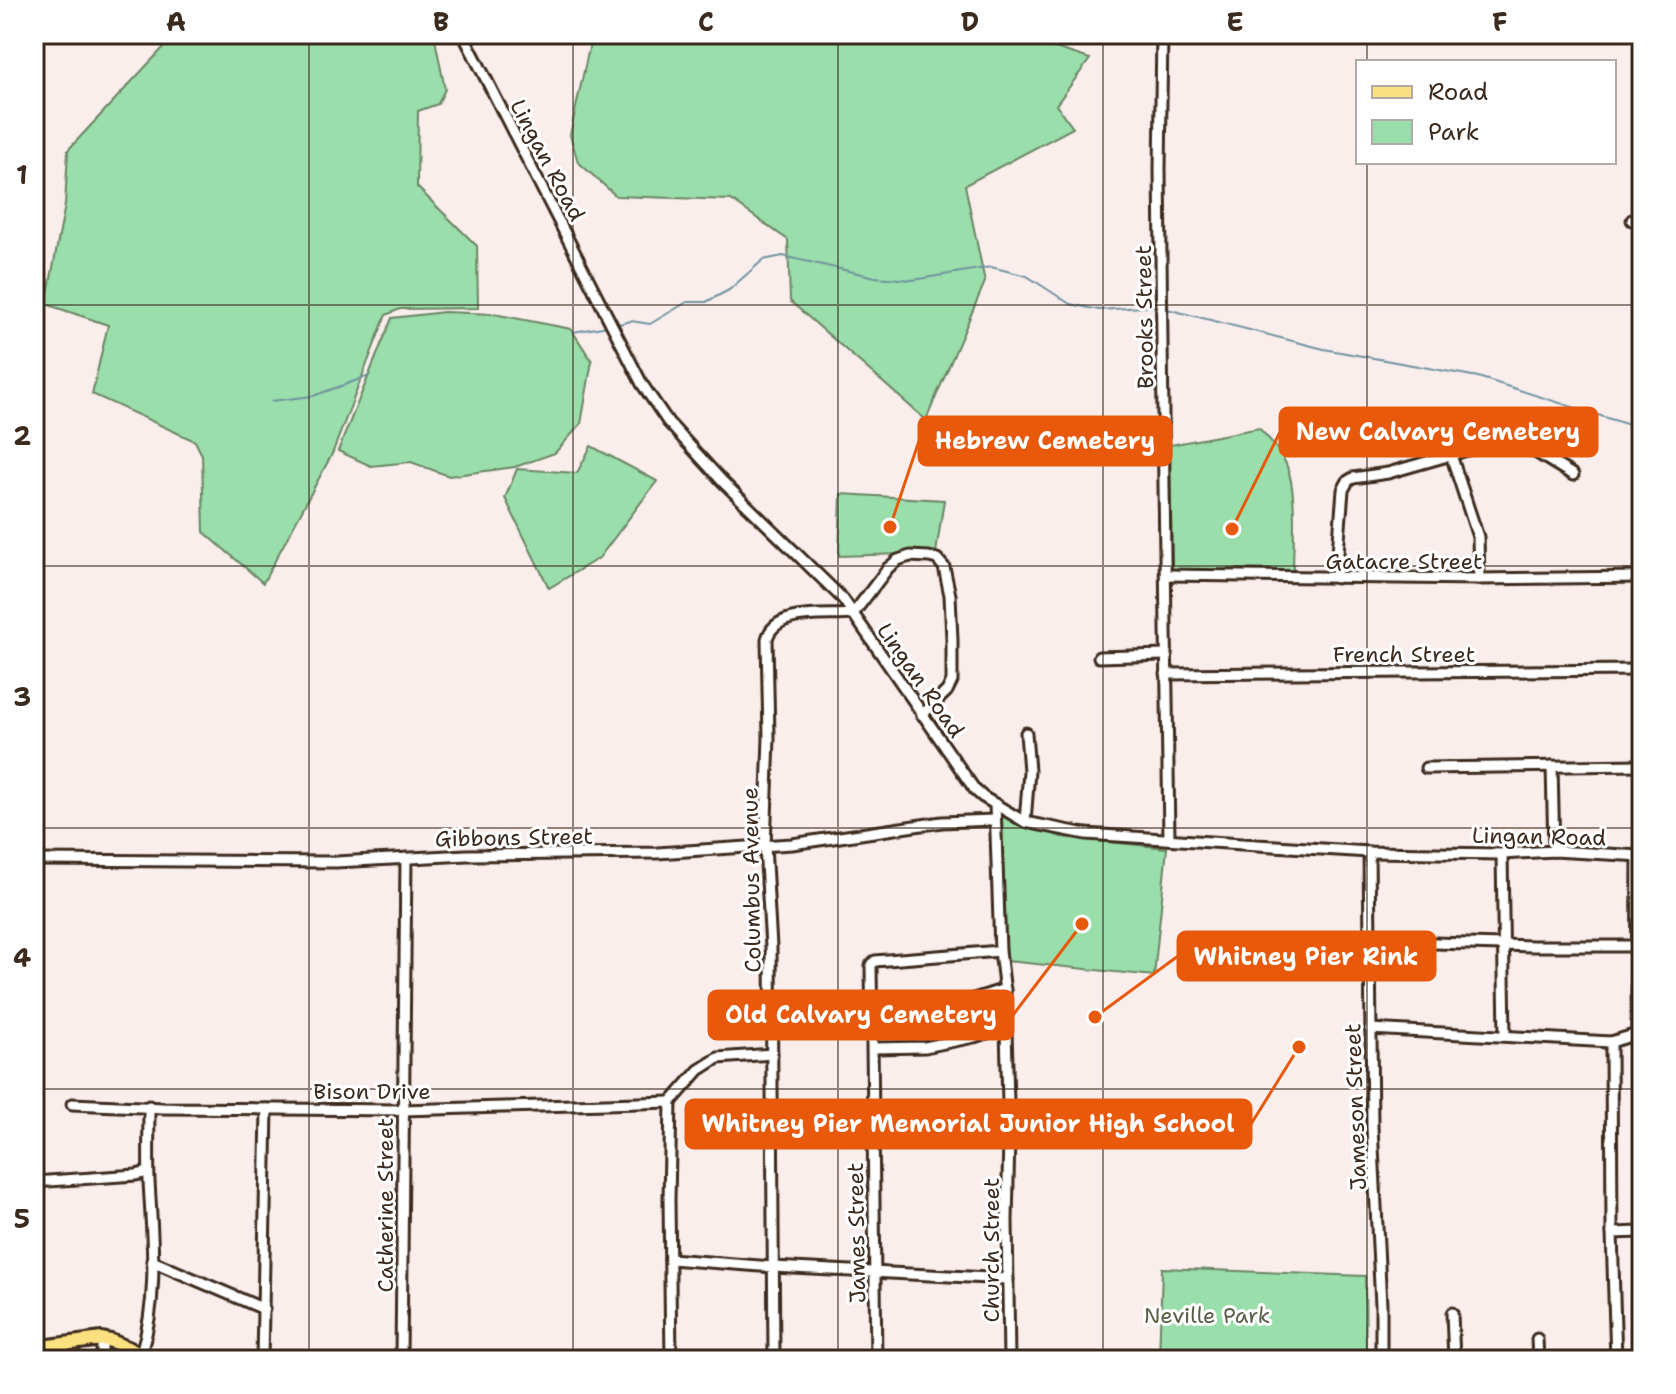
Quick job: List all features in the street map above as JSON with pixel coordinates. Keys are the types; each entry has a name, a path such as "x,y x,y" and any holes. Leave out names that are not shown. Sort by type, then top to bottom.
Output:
{"main road":[{"path":"35,1352 102,1339 157,1360"}],"street":[{"name":"Lingan Road","path":"463,34 656,406 732,491 843,599 975,790 995,804 1025,822 1086,834 1369,852 1502,854 1554,851 1640,856"},
{"name":"Brooks Street","path":"1162,34 1160,169 1169,839"},
{"path":"1336,578 1342,495 1348,481 1353,478 1388,473 1491,441 1509,440 1519,442 1573,475"},
{"path":"1451,455 1478,537 1479,579"},
{"path":"853,614 888,568 898,560 910,556 929,557 937,559 944,567 950,595 952,681 947,691 922,715"},
{"name":"Gatacre Street","path":"1166,575 1479,579 1642,577"},
{"name":"Columbus Avenue","path":"774,1360 771,947 765,846 769,738 767,639 777,623 786,619 853,614"},
{"path":"1099,657 1165,655"},
{"name":"French Street","path":"1166,674 1642,670"},
{"path":"1025,822 1029,771 1026,733"},
{"path":"1426,768 1642,765"},
{"path":"1552,766 1554,851"},
{"name":"Church Street","path":"995,804 1009,1140 1009,1360"},
{"name":"Gibbons Street","path":"34,860 336,862 467,855 657,853 837,839 942,822 994,820"},
{"name":"Jameson Street","path":"1369,852 1372,1127 1381,1360"},
{"path":"1502,854 1505,1035"},
{"path":"1370,1029 1611,1042 1639,1034 1640,856"},
{"name":"Catherine Street","path":"401,1360 406,858"},
{"path":"1369,941 1639,946"},
{"name":"James Street","path":"876,1360 871,967 873,962 1000,951"},
{"path":"872,1012 927,1010 955,1005 1005,989"},
{"path":"873,1048 925,1047 1005,1027"},
{"path":"1611,1042 1616,1360"},
{"path":"671,1360 671,1102 699,1070 718,1058 772,1054"},
{"name":"Bison Drive","path":"72,1104 403,1110 671,1102"},
{"path":"141,1353 152,1307 149,1106"},
{"path":"262,1360 267,1109"},
{"path":"34,1182 148,1172"},
{"path":"1612,1233 1642,1232"},
{"path":"670,1259 1008,1279"},
{"path":"152,1261 264,1309"},
{"path":"1452,1313 1454,1360"},
{"path":"34,1326 35,1352"},
{"path":"102,1339 102,1360"},
{"path":"1537,1339 1538,1360"}],"green space":[{"path":"176,34 434,34 445,89 438,104 418,111 417,187 477,246 478,308 400,309 386,315 332,454 263,583 204,532 202,455 195,441 92,394 108,325 46,304 65,205 68,150"},
{"path":"592,34 1011,34 1090,59 1056,105 1073,128 965,185 985,282 926,420 790,301 788,240 731,200 616,196 578,162 570,135"},
{"path":"444,312 494,314 571,329 592,361 581,424 555,453 515,467 449,476 411,462 371,466 338,451 392,318"},
{"path":"1259,428 1281,454 1290,475 1294,517 1293,573 1172,569 1170,445"},
{"path":"591,446 657,481 599,558 549,588 505,498 517,469 577,473"},
{"path":"841,494 944,500 936,553 839,556"},
{"path":"1001,809 1026,824 1061,837 1167,848 1154,976 1006,961"},
{"name":"Neville Park","path":"1162,1268 1365,1276 1366,1360 1159,1360"}],"waterway":[{"path":"615,325 631,321 650,324 687,302 706,302 729,290 763,260 783,256 875,277 913,280 991,267 1027,276 1070,304 1099,310 1157,306"},
{"path":"1167,309 1324,349 1478,377 1642,429"},
{"path":"573,332 608,326"},
{"path":"271,401 313,396 369,376"}],"place":[{"name":"Hebrew Cemetery","path":"890,527"},
{"name":"New Calvary Cemetery","path":"1232,529"},
{"name":"Old Calvary Cemetery","path":"1082,924"},
{"name":"Whitney Pier Rink","path":"1095,1017"},
{"name":"Whitney Pier Memorial Junior High School","path":"1299,1047"}]}
